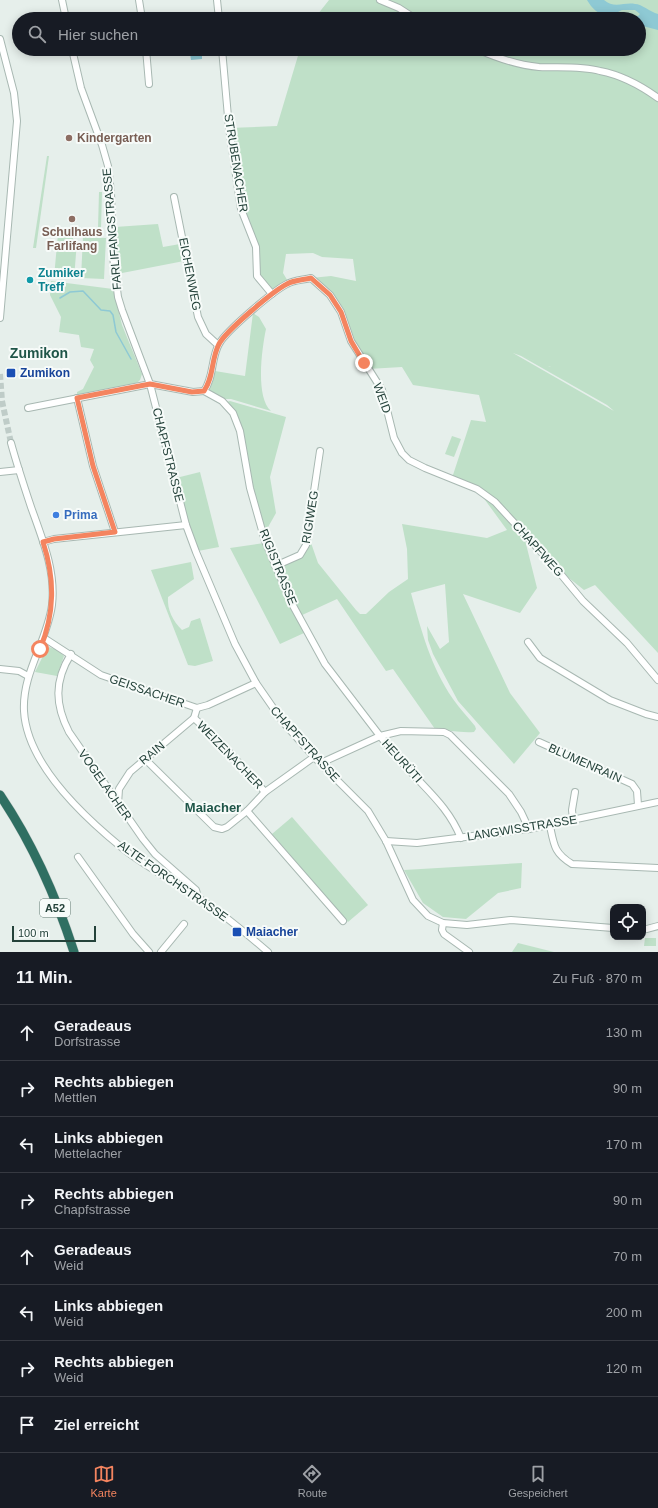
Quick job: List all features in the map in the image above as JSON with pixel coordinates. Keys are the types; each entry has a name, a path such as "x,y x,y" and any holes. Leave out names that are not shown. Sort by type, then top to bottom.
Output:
{"highway":[{"name":"A52","path":"0,801 27,846 43,879 70,952"},
{"name":"A52","path":"0,801 23,832 42,867 56,900 74,952"}],"street":[{"path":"62,0 65,12"},
{"path":"139,0 141,12"},
{"path":"217,0 218,12"},
{"path":"380,0 405,12"},
{"path":"0,39 14,93 17,121 0,318"},
{"name":"FARLIFANGSTRASSE","path":"74,56 81,88 102,145 108,170 113,257 118,297 150,384"},
{"path":"147,56 149,84"},
{"name":"STRUBENACHER","path":"223,56 229,128 241,209 256,247 257,276 272,294"},
{"path":"496,56 514,63 598,70 616,75 636,84 658,98"},
{"name":"EICHENWEG","path":"174,197 198,318 206,334 218,345"},
{"name":"WEID","path":"204,391 209,384 218,345 230,330 272,294 289,283 311,278 330,295 341,312 351,341 382,390 398,447"},
{"path":"28,408 150,384 192,392 204,391"},
{"name":"CHAPFSTRASSE","path":"150,384 186,525 223,617 256,683 283,722 314,757 368,810 386,841 413,900 428,916 443,923 467,925 511,920 610,928"},
{"name":"RIGISTRASSE","path":"204,391 222,401 234,413 240,431 250,488 265,541 291,602 325,664 380,736"},
{"path":"77,398 93,466 115,532"},
{"name":"ALTE FORCHSTRASSE","path":"11,444 50,562 53,588 51,613 44,638 28,676 24,696 26,722 30,739 49,772 82,811 122,848 198,897 244,931 268,952"},
{"name":"CHAPFWEG","path":"398,447 409,460 477,489 495,502 554,566 583,601 627,643 658,680"},
{"name":"RIGIWEG","path":"276,566 300,556 306,545 320,451"},
{"path":"0,472 19,470"},
{"path":"43,542 54,539 186,525"},
{"name":"GEISSACHER","path":"44,638 71,654 101,675 197,708 208,705 256,683"},
{"path":"528,642 540,658 598,693 628,708 658,717"},
{"name":"VOGELACHER","path":"71,654 64,667 59,683 58,700 61,718 118,806 155,854 193,886 198,897"},
{"path":"0,669 19,671 28,676"},
{"path":"194,718 197,708"},
{"name":"RAIN","path":"118,806 119,789 130,772 194,718"},
{"name":"WEIZENACHER","path":"194,718 222,744 265,792"},
{"path":"380,736 401,731 447,733 509,794 521,812 529,829"},
{"name":"HEURÜTI","path":"321,763 380,736 450,814 461,838"},
{"name":"BLUMENRAIN","path":"539,742 632,784 638,791 638,805"},
{"path":"145,759 214,827 222,829 247,812 265,792 314,757"},
{"path":"573,820 572,810 575,792"},
{"name":"LANGWISSTRASSE","path":"386,841 417,843 550,826 638,805 658,802"},
{"path":"247,812 343,921"},
{"path":"550,826 555,849 561,858 572,864 658,868"},
{"path":"78,857 133,934 149,952"},
{"path":"443,923 442,930 444,934 469,952"},
{"path":"161,952 184,924"},
{"path":"646,929 658,926"}],"green space":[{"path":"329,0 658,0 658,653 595,585 584,590 569,578 522,528 537,588 520,613 463,594 510,693 540,733 514,764 458,701 433,654 428,640 427,626 440,649 449,642 445,584 411,593 423,634 433,661 445,687 458,706 475,726 476,729 474,732 435,729 393,669 386,671 337,599 300,616 280,571 282,567 302,554 307,548 310,540 318,563 356,610 360,614 366,614 389,592 408,579 407,549 402,524 487,538 507,530 477,489 452,478 471,420 486,422 479,395 413,385 402,367 368,369 330,295 311,278 331,276 356,281 353,259 322,257 313,253 286,254 283,273 289,283 272,294 257,276 256,247 241,209 229,128 277,126 298,56 646,56 646,12 320,12","holes":["513,353 551,367 521,356 607,405 614,411"]},
{"path":"47,156 49,156 36,248 33,248"},
{"path":"99,192 102,192 101,228 98,228"},
{"path":"158,224 163,247 180,244 184,261 117,274 115,227"},
{"path":"58,234 72,235 73,239 77,241 74,279 54,277"},
{"path":"83,237 106,238 104,279 81,278"},
{"path":"51,281 113,289 122,325 142,374 140,380 136,384 77,395 77,392 83,389 94,367 90,360 94,349 81,347 79,335 59,332 61,317 50,295"},
{"path":"253,313 259,317 266,329 263,348 261,384 266,404 271,411 231,399 225,399 210,392 209,388 215,371 245,376"},
{"path":"230,401 286,417 270,477 276,513 267,529 263,528 255,496 241,424 234,410 226,402"},
{"path":"452,436 461,439 454,457 445,454"},
{"path":"200,472 219,547 198,551 176,478"},
{"path":"264,543 286,599 304,633 280,644 230,548"},
{"path":"191,562 194,579 168,597 168,606 171,615 182,630 189,627 191,621 200,618 213,661 195,666 188,665 151,570"},
{"path":"49,647 57,650 64,656 57,676 35,672"},
{"path":"292,817 368,905 348,922 272,834"},
{"path":"522,863 521,888 498,893 466,919 443,917 423,903 404,870"},
{"path":"646,938 656,938 656,946 644,946"},
{"path":"518,943 554,952 512,952"}],"water":[{"path":"587,0 604,0 615,5 638,4 658,14 658,30 646,27 646,12 622,10 618,12 597,12"},
{"path":"190,56 202,56 202,59 191,60"}],"waterway":[{"path":"60,298 70,292 83,291 101,310 110,311 113,315 116,332 131,359"}],"tunnel":[{"path":"0,374 2,401 11,443"}],"place":[{"name":"Kindergarten","path":"69,138"},
{"name":"Schulhaus Farlifang","path":"72,219"},
{"name":"Zumiker Treff","path":"30,280"},
{"name":"Zumikon","path":"11,373"},
{"name":"Prima","path":"56,515"},
{"name":"Maiacher","path":"237,932"}],"district":[{"name":"Zumikon","path":"39,353"},
{"name":"Maiacher","path":"213,807"}],"route":[{"path":"40,649 48,626 53,596 50,562 43,542 49,539 115,532 84,435 77,398 150,384 192,392 204,391 209,384 218,345 230,330 277,290 289,283 311,278 330,295 341,312 351,341 364,363"}]}
